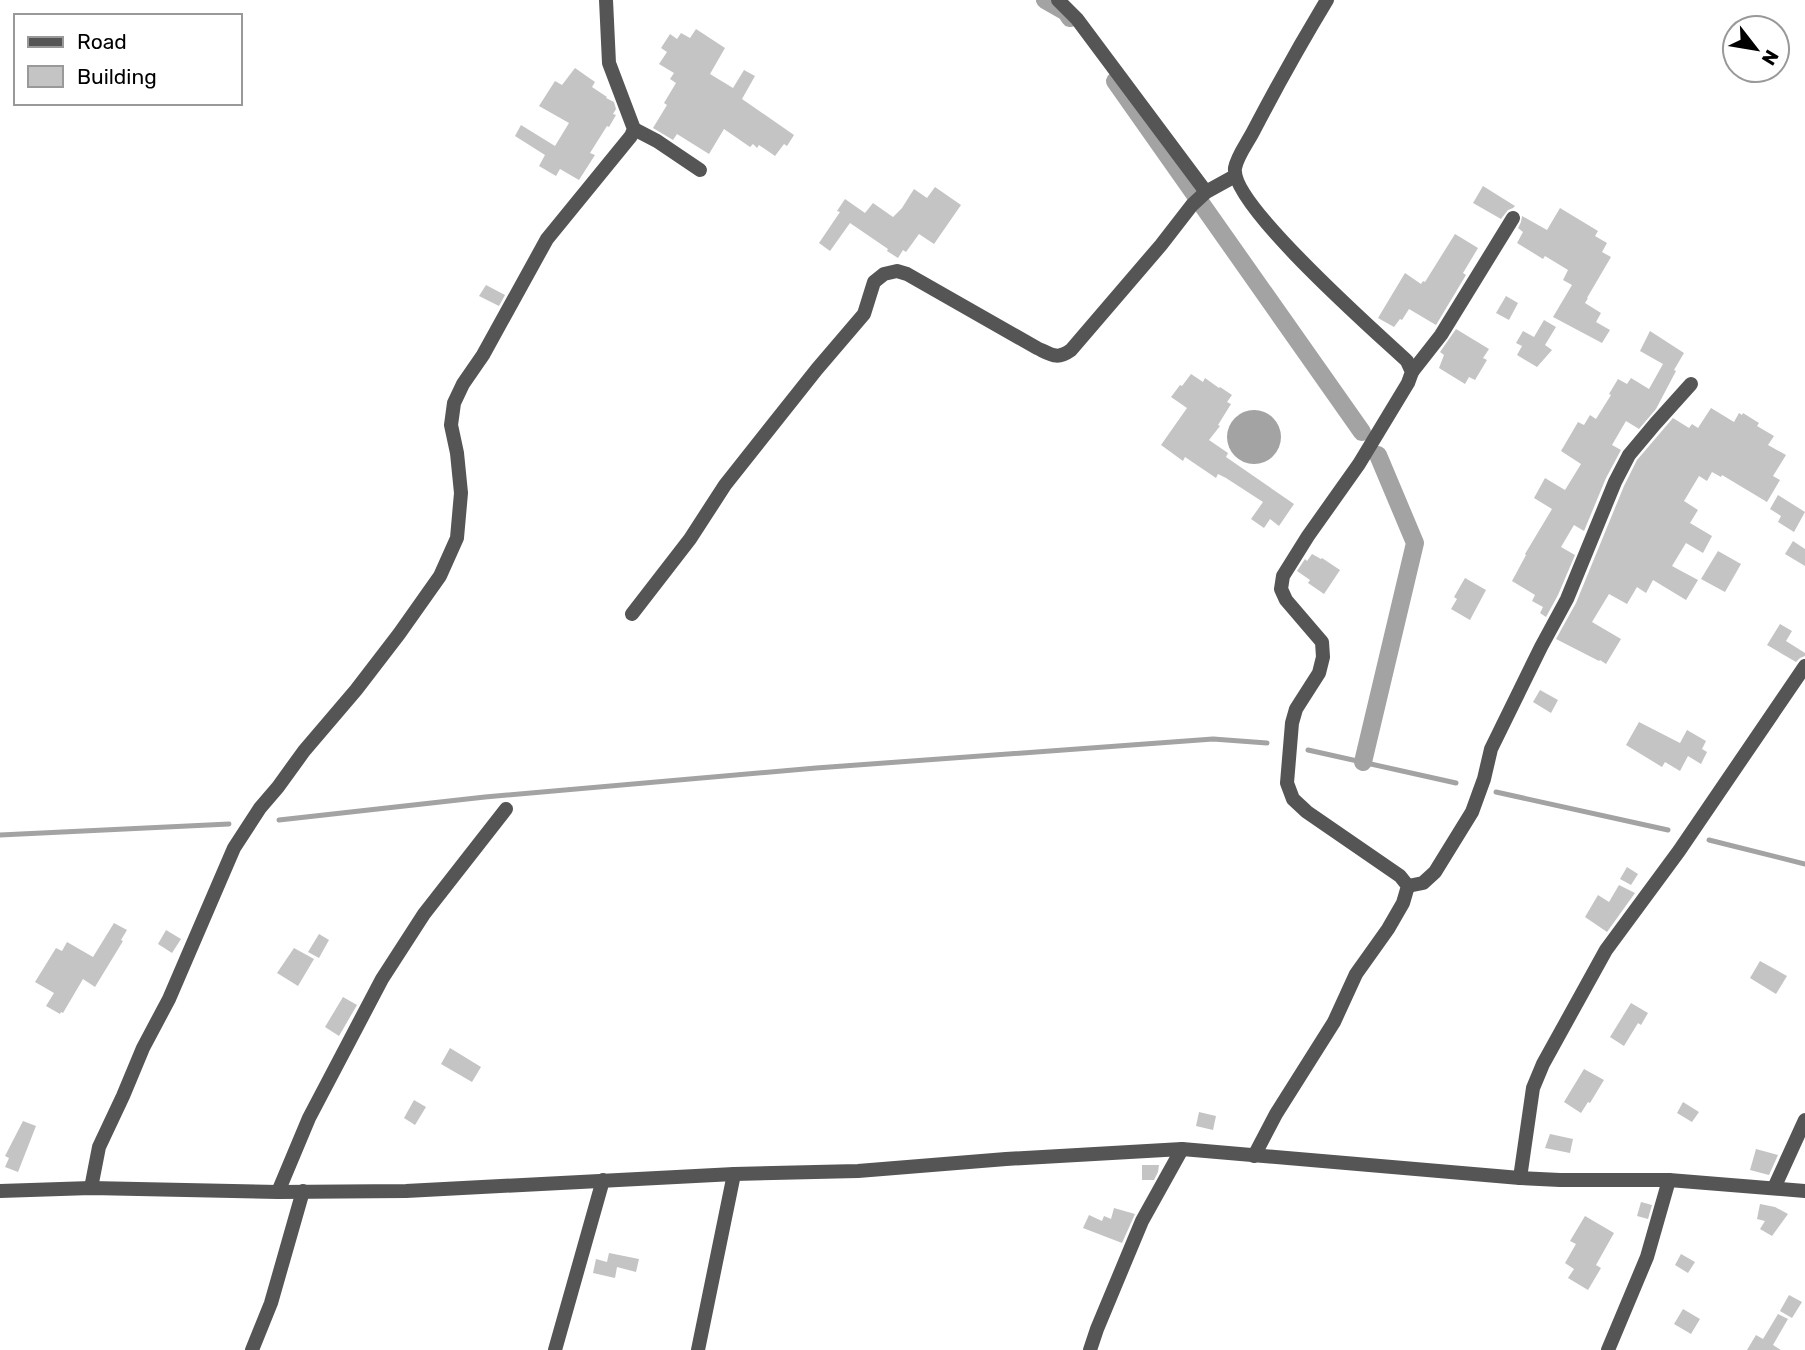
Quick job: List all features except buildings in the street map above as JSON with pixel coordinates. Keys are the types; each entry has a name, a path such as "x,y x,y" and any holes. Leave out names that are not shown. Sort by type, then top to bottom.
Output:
{"street":[{"path":"606,0 609,63 634,129 700,170"},
{"path":"1058,0 1077,19 1200,198"},
{"path":"1327,0 1294,54 1235,165 1235,176 1250,202 1291,251 1407,361 1412,372"},
{"path":"91,1188 99,1147 143,1048 169,999 234,848 260,808 304,751 356,691 440,576 457,538 461,493 452,425 454,403 463,384 483,355 547,239 634,129"},
{"path":"632,614 690,539 725,485 864,314 874,282 884,274 897,271 907,274 1037,348 1051,355 1063,356 1071,350 1200,198 1235,176"},
{"path":"1408,886 1400,876 1307,812 1293,799 1287,783 1292,723 1296,709 1319,673 1323,657 1322,642 1286,600 1281,589 1283,576 1359,464 1412,372 1441,335 1513,218"},
{"path":"1408,886 1423,883 1435,872 1472,812 1491,749 1567,599 1615,482 1629,455 1691,384"},
{"path":"1520,1178 1533,1088 1543,1064 1606,950 1679,851 1805,666"},
{"path":"278,1192 309,1118 382,979 424,914 506,809"},
{"path":"1254,1156 1276,1114 1335,1022 1356,974 1403,903 1408,886"},
{"path":"1774,1188 1805,1120"},
{"path":"0,1191 91,1188 278,1192 406,1191 734,1174 858,1171 1182,1149 1520,1178 1670,1180 1805,1191"},
{"path":"1090,1350 1142,1221 1182,1149"},
{"path":"698,1350 734,1174"},
{"path":"555,1350 604,1180"},
{"path":"1608,1350 1647,1257 1670,1180"},
{"path":"252,1350 271,1303 303,1191"}],"shaded area":[{"path":"1254,410 1273,418 1281,437 1273,456 1254,464 1235,456 1227,437 1235,418"}],"waterway":[{"path":"1045,0 1066,12 1070,18"},
{"path":"1115,81 1362,432"},
{"path":"1363,762 1415,543 1378,455"},
{"path":"279,820 485,797 816,768 1213,739 1267,743"},
{"path":"1308,750 1456,783"},
{"path":"1496,792 1668,830"},
{"path":"0,835 229,824"},
{"path":"1709,840 1805,864"}]}
